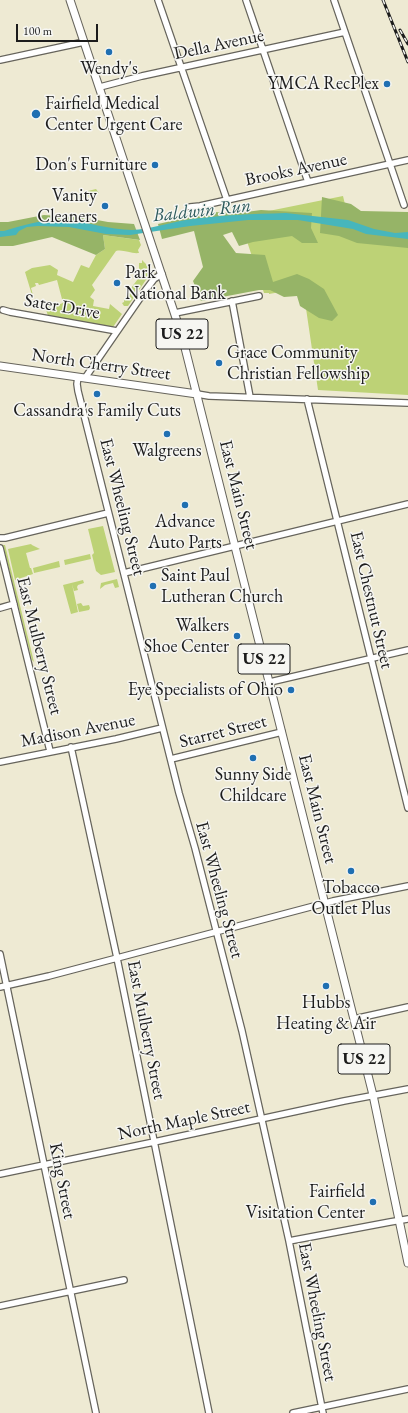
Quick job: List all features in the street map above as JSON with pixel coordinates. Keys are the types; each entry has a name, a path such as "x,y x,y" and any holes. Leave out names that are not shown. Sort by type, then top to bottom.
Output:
{"main road":[{"name":"East Main Street","path":"70,0 175,313 197,394 373,1095 408,1263"},
{"name":"North Cherry Street","path":"0,366 197,394"}],"street":[{"path":"158,0 227,200"},
{"path":"246,0 308,182"},
{"path":"334,0 404,205"},
{"name":"Della Avenue","path":"100,87 142,76 345,32"},
{"path":"0,60 84,42"},
{"name":"Brooks Avenue","path":"190,207 408,160"},
{"path":"81,378 154,279 162,274"},
{"path":"175,313 259,296"},
{"path":"232,301 250,397"},
{"name":"Sater Drive","path":"3,310 117,331"},
{"name":"East Wheeling Street","path":"81,378 77,384 78,391 108,513 162,728 242,1031 289,1241 323,1410"},
{"path":"197,394 209,396 408,403"},
{"name":"East Chestnut Street","path":"307,399 408,808"},
{"path":"124,573 408,504"},
{"path":"0,538 53,527 108,513"},
{"name":"East Mulberry Street","path":"0,548 50,751"},
{"path":"0,608 14,604"},
{"path":"270,682 408,650"},
{"name":"Madison Avenue","path":"0,762 116,739 162,728"},
{"name":"Starret Street","path":"171,760 282,732"},
{"name":"East Mulberry Street","path":"71,747 117,958 209,1413"},
{"path":"0,987 117,958 325,903 408,886"},
{"name":"King Street","path":"0,954 96,1413"},
{"path":"354,1019 408,1007"},
{"name":"North Maple Street","path":"0,1174 262,1118 408,1089"},
{"path":"289,1241 399,1220 408,1220"},
{"path":"0,1306 124,1280"},
{"path":"293,1413 323,1410 408,1389"}],"green space":[{"path":"96,189 99,193 78,199 77,196"},
{"path":"343,196 348,217 408,245 408,395 318,390 303,288 269,294 264,293 239,217"},
{"path":"322,197 351,204 361,211 408,212 408,248 357,243 339,236 320,233"},
{"path":"261,210 312,213 311,228 318,243 302,243 292,236 253,242 239,246 232,232 223,235 236,253 265,255 273,282 297,274 309,279 324,289 338,315 332,321 319,318 300,306 297,296 284,297 270,290 259,290 201,301 193,281 203,267 194,231 162,239 158,224 212,212 239,213"},
{"path":"44,215 134,224 140,240 103,235 105,249 96,255 52,237 13,246 0,246 0,222 8,222"},
{"path":"103,235 139,240 141,245 138,250 139,253 116,251 92,285 95,290 90,297 94,300 93,306 109,309 110,304 122,314 111,329 48,316 45,306 51,305 52,307 63,303 57,280 39,285 38,283 35,283 36,286 31,288 32,295 25,272 32,268 50,265 58,270 57,275 73,282 81,265 89,268 96,255 105,249"},
{"path":"142,260 149,267 150,274 128,306 124,306 122,303 143,272 139,270 139,263 142,263"},
{"path":"103,526 115,572 101,575 96,571 92,555 94,553 88,529"},
{"path":"31,544 40,549 26,553 33,574 15,580 8,549"},
{"path":"3,545 5,545 34,662 32,660"},
{"path":"90,554 91,559 65,565 64,560"},
{"path":"59,561 60,567 34,573 33,568"},
{"path":"117,579 119,587 115,588 113,583 105,585 100,589 101,583"},
{"path":"83,580 84,583 78,585 77,587 78,590 74,591 72,584 78,612 71,614 63,585"},
{"path":"81,603 83,606 89,605 89,610 79,612 77,604"}],"water":[{"path":"286,213 348,220 374,229 395,233 408,232 408,239 366,234 353,229 298,220 248,220 190,226 130,235 106,234 69,227 38,226 27,227 19,231 16,235 0,237 0,231 48,220 72,221 115,229 132,230 198,218"}],"railway":[{"path":"383,0 408,62"},
{"path":"400,30 408,44"}],"place":[{"name":"Wendy's","path":"109,52"},
{"name":"YMCA RecPlex","path":"387,84"},
{"name":"Fairfield Medical Center Urgent Care","path":"36,114"},
{"name":"Don's Furniture","path":"155,165"},
{"name":"Vanity Cleaners","path":"105,206"},
{"name":"Park National Bank","path":"117,283"},
{"name":"Grace Community Christian Fellowship","path":"219,363"},
{"name":"Cassandra's Family Cuts","path":"97,394"},
{"name":"Walgreens","path":"167,434"},
{"name":"Advance Auto Parts","path":"185,505"},
{"name":"Saint Paul Lutheran Church","path":"153,586"},
{"name":"Walkers Shoe Center","path":"237,636"},
{"name":"Eye Specialists of Ohio","path":"291,690"},
{"name":"Sunny Side Childcare","path":"253,758"},
{"name":"Tobacco Outlet Plus","path":"351,871"},
{"name":"Hubbs Heating & Air","path":"326,986"},
{"name":"Fairfield Visitation Center","path":"373,1202"}],"water label":[{"name":"Baldwin Run","path":"202,211"}]}
